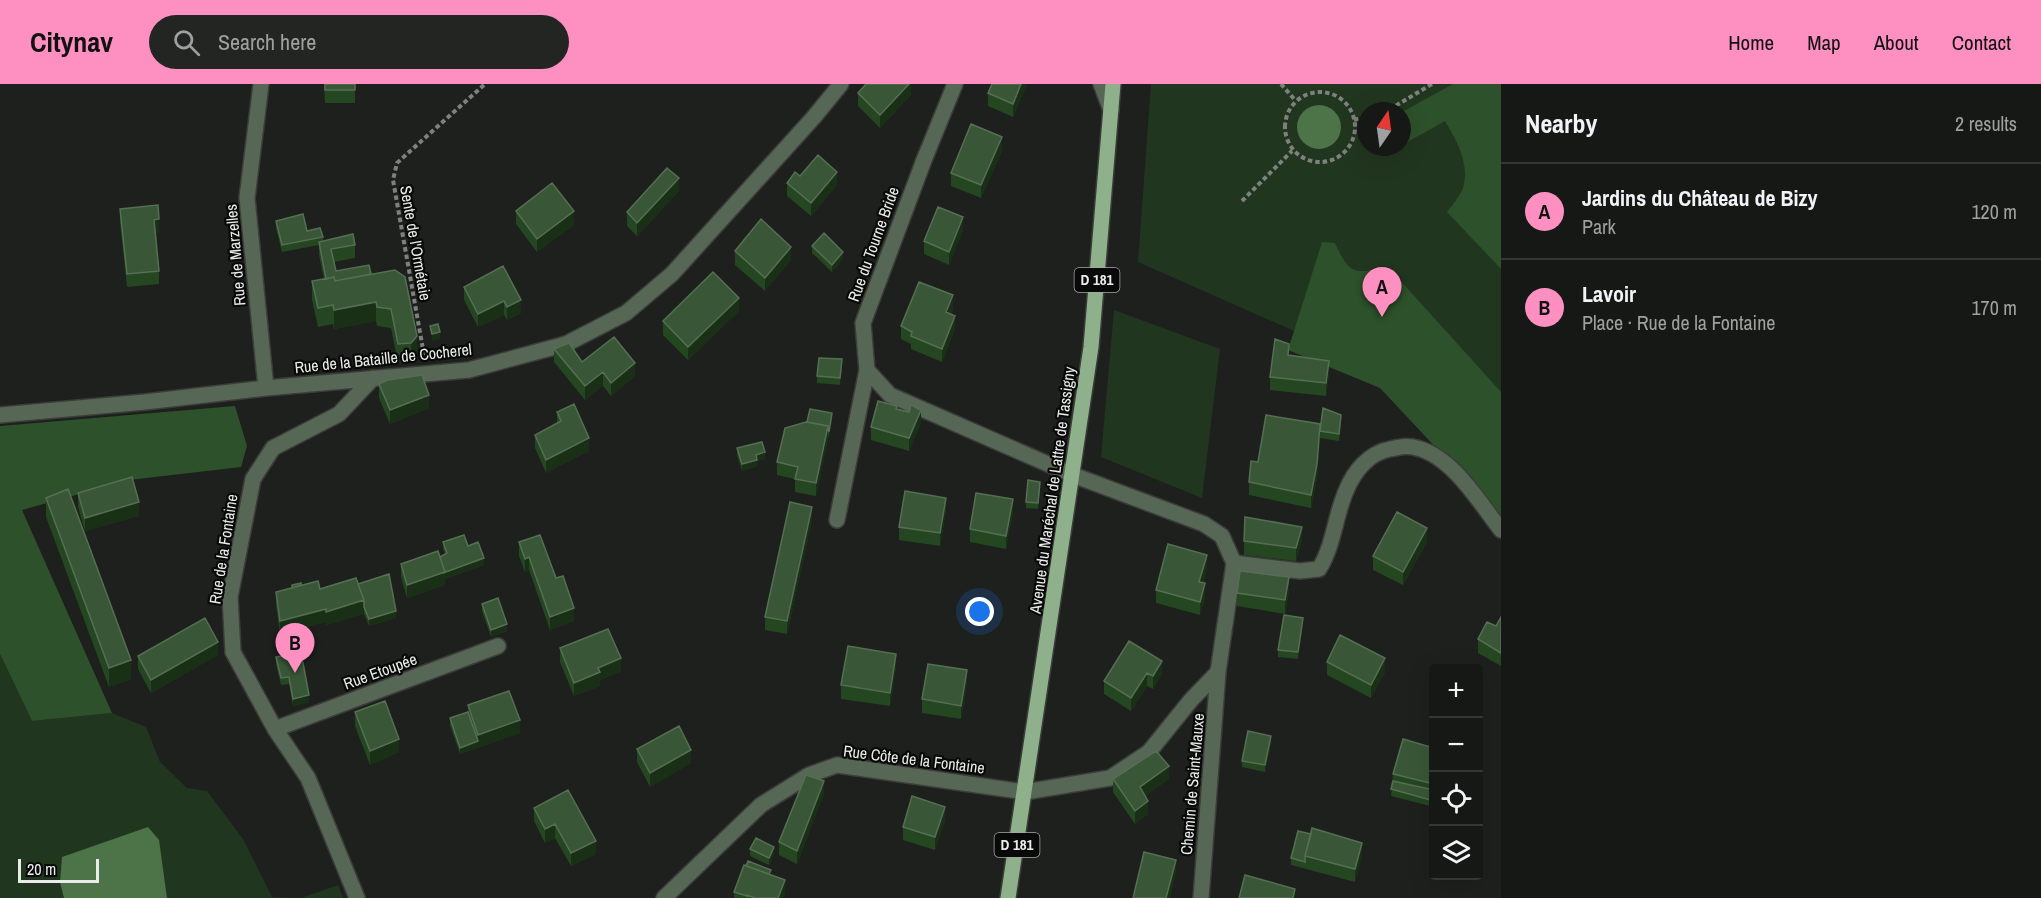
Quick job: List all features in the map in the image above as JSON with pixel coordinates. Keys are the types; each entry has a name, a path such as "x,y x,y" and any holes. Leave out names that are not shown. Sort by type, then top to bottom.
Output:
{"main road":[{"name":"Avenue du Maréchal de Lattre de Tassigny","path":"1008,898 1026,792 1091,347 1113,84"}],"street":[{"name":"Rue de Marzelles","path":"261,84 247,198 266,388"},
{"name":"Rue de la Bataille de Cocherel","path":"0,415 469,370 566,344 626,314 672,274 841,84"},
{"name":"Rue du Tourne Bride","path":"837,520 867,370 863,323 955,84"},
{"path":"1101,84 1111,110"},
{"path":"867,370 890,395 1073,475 1204,524 1222,536 1234,563 1300,571 1319,569 1326,558 1346,490 1364,461 1384,450 1405,446 1418,448 1433,455 1457,474 1501,530"},
{"name":"Rue de la Fontaine","path":"357,898 308,778 275,729 233,652 230,597 253,479 273,448 339,414 373,378"},
{"name":"Chemin de Saint-Mauxe","path":"1201,898 1218,672 1234,563"},
{"name":"Rue Etoupée","path":"275,729 498,646"},
{"name":"Rue Côte de la Fontaine","path":"664,898 761,805 808,775 837,765 1026,792 1110,778 1149,752 1191,700 1218,672"}],"path":[{"name":"Sente de l'Ormétaie","path":"427,374 393,180 397,163 485,84"},
{"path":"1281,84 1294,100"},
{"path":"1402,102 1432,84"},
{"path":"1314,91 1337,96 1353,112 1356,133 1349,148 1337,159 1316,162 1292,151 1284,133 1285,117 1294,100 1314,91"},
{"path":"1242,201 1292,151"}],"shaded area":[{"path":"1151,84 1501,84 1501,492 1389,373 1138,262"},
{"path":"1453,84 1501,84 1501,269 1447,212 1463,188 1465,170 1458,145 1445,121 1411,140 1411,107"},
{"path":"1319,105 1335,111 1341,127 1335,143 1319,149 1303,143 1297,127 1303,111"},
{"path":"1322,242 1335,243 1345,262 1355,270 1389,268 1501,392 1501,517 1380,388 1288,350"},
{"path":"1114,310 1220,349 1202,498 1101,457"},
{"path":"235,406 247,446 241,467 129,480 22,510 112,713 32,721 0,654 0,426"},
{"path":"0,654 32,721 112,713 146,727 160,762 187,788 207,791 243,839 272,897 300,898 0,898"},
{"path":"148,827 159,840 167,898 64,898 60,882 62,857"},
{"path":"338,885 343,898 301,898"}],"building":[{"path":"325,84 355,84 355,90 325,90"},
{"path":"866,84 909,84 880,115 858,93"},
{"path":"992,84 1021,84 1013,104 988,93"},
{"path":"971,124 1002,137 981,185 951,173"},
{"path":"818,155 837,172 811,203 787,183 795,172 800,176"},
{"path":"667,168 679,178 637,223 627,212"},
{"path":"552,183 574,211 537,239 516,211"},
{"path":"158,205 159,219 154,220 159,271 127,274 120,209"},
{"path":"938,207 963,217 949,252 924,241"},
{"path":"303,214 307,231 320,228 323,237 282,245 276,221"},
{"path":"761,219 791,247 765,278 735,251"},
{"path":"824,233 843,252 832,265 812,246"},
{"path":"353,234 355,245 331,249 336,271 369,265 371,274 335,281 334,277 326,279 319,242"},
{"path":"503,266 521,300 507,307 504,301 478,314 464,287"},
{"path":"395,270 405,277 417,336 411,343 398,344 391,309 377,307 376,302 334,310 333,305 318,308 312,281 334,277 335,281"},
{"path":"713,272 739,298 688,347 663,321"},
{"path":"919,282 953,295 946,312 955,316 942,349 911,336 912,332 901,326"},
{"path":"438,324 440,332 432,334 430,326"},
{"path":"614,337 635,363 611,383 603,372 585,386 554,349 569,343 582,362"},
{"path":"1275,339 1289,344 1288,355 1329,361 1326,383 1270,377"},
{"path":"819,358 842,359 840,378 817,376"},
{"path":"422,375 429,395 390,410 379,384 388,380"},
{"path":"878,401 909,412 911,405 921,410 909,438 871,427"},
{"path":"574,404 589,438 546,460 535,435 561,421 557,412"},
{"path":"1323,408 1341,415 1339,434 1320,431"},
{"path":"810,409 832,413 829,432 828,426 807,422"},
{"path":"1266,415 1320,424 1317,464 1311,495 1249,482 1251,461 1258,462"},
{"path":"806,422 828,426 816,483 795,479 798,467 777,462 785,428"},
{"path":"762,442 765,452 756,455 757,460 742,464 737,448"},
{"path":"132,477 139,502 85,518 78,493"},
{"path":"1028,480 1040,482 1038,503 1026,502"},
{"path":"68,489 131,660 109,668 46,498"},
{"path":"905,491 946,498 940,533 899,527"},
{"path":"976,493 1013,499 1006,536 970,529"},
{"path":"790,502 812,507 787,621 765,617"},
{"path":"1397,512 1427,528 1403,572 1373,556"},
{"path":"1245,517 1302,527 1296,548 1244,541"},
{"path":"464,535 468,546 478,542 484,558 443,573 445,572 440,557 447,553 443,542"},
{"path":"540,535 556,578 563,576 574,608 550,617 529,557 525,559 519,542"},
{"path":"1168,544 1207,555 1199,582 1205,583 1200,602 1156,590"},
{"path":"438,551 445,572 407,585 401,564"},
{"path":"1240,571 1289,577 1285,600 1237,593"},
{"path":"389,574 396,611 369,619 358,584"},
{"path":"356,578 364,600 326,612 326,609 280,621 276,592 318,581 320,589"},
{"path":"498,598 507,624 491,630 482,604"},
{"path":"1284,615 1303,618 1298,652 1278,650"},
{"path":"1501,617 1501,653 1478,639 1487,622 1496,626"},
{"path":"205,618 218,642 151,680 138,656"},
{"path":"608,629 621,658 598,668 600,672 574,683 560,648"},
{"path":"1340,635 1385,658 1371,685 1327,662"},
{"path":"1129,641 1162,661 1153,676 1147,673 1131,698 1104,681"},
{"path":"848,646 896,654 890,693 841,685"},
{"path":"301,652 309,695 293,699 289,677 281,678 276,657"},
{"path":"928,664 967,670 961,706 922,699"},
{"path":"509,691 520,720 478,735 468,705"},
{"path":"385,701 399,739 370,751 355,712"},
{"path":"468,712 478,741 460,748 450,718"},
{"path":"679,726 691,750 650,773 637,749"},
{"path":"1248,731 1271,736 1265,765 1242,761"},
{"path":"1403,739 1429,747 1429,783 1393,774"},
{"path":"1156,751 1169,766 1140,787 1148,801 1135,811 1113,779"},
{"path":"806,775 824,781 797,851 779,842"},
{"path":"1393,781 1429,789 1429,800 1391,789"},
{"path":"568,790 596,841 571,853 555,824 545,829 534,808"},
{"path":"912,796 945,807 935,837 903,827"},
{"path":"1312,828 1362,843 1355,869 1305,856"},
{"path":"1298,831 1311,834 1305,862 1291,858"},
{"path":"756,838 774,847 769,858 750,849"},
{"path":"1144,852 1176,860 1166,898 1133,898"},
{"path":"748,861 771,870 769,874 746,866"},
{"path":"744,865 785,880 778,898 755,898 734,892"},
{"path":"1245,875 1295,889 1293,898 1239,898"}],"place":[{"name":"Jardins du Château de Bizy","path":"1382,317"},
{"name":"Lavoir","path":"295,673"}]}
